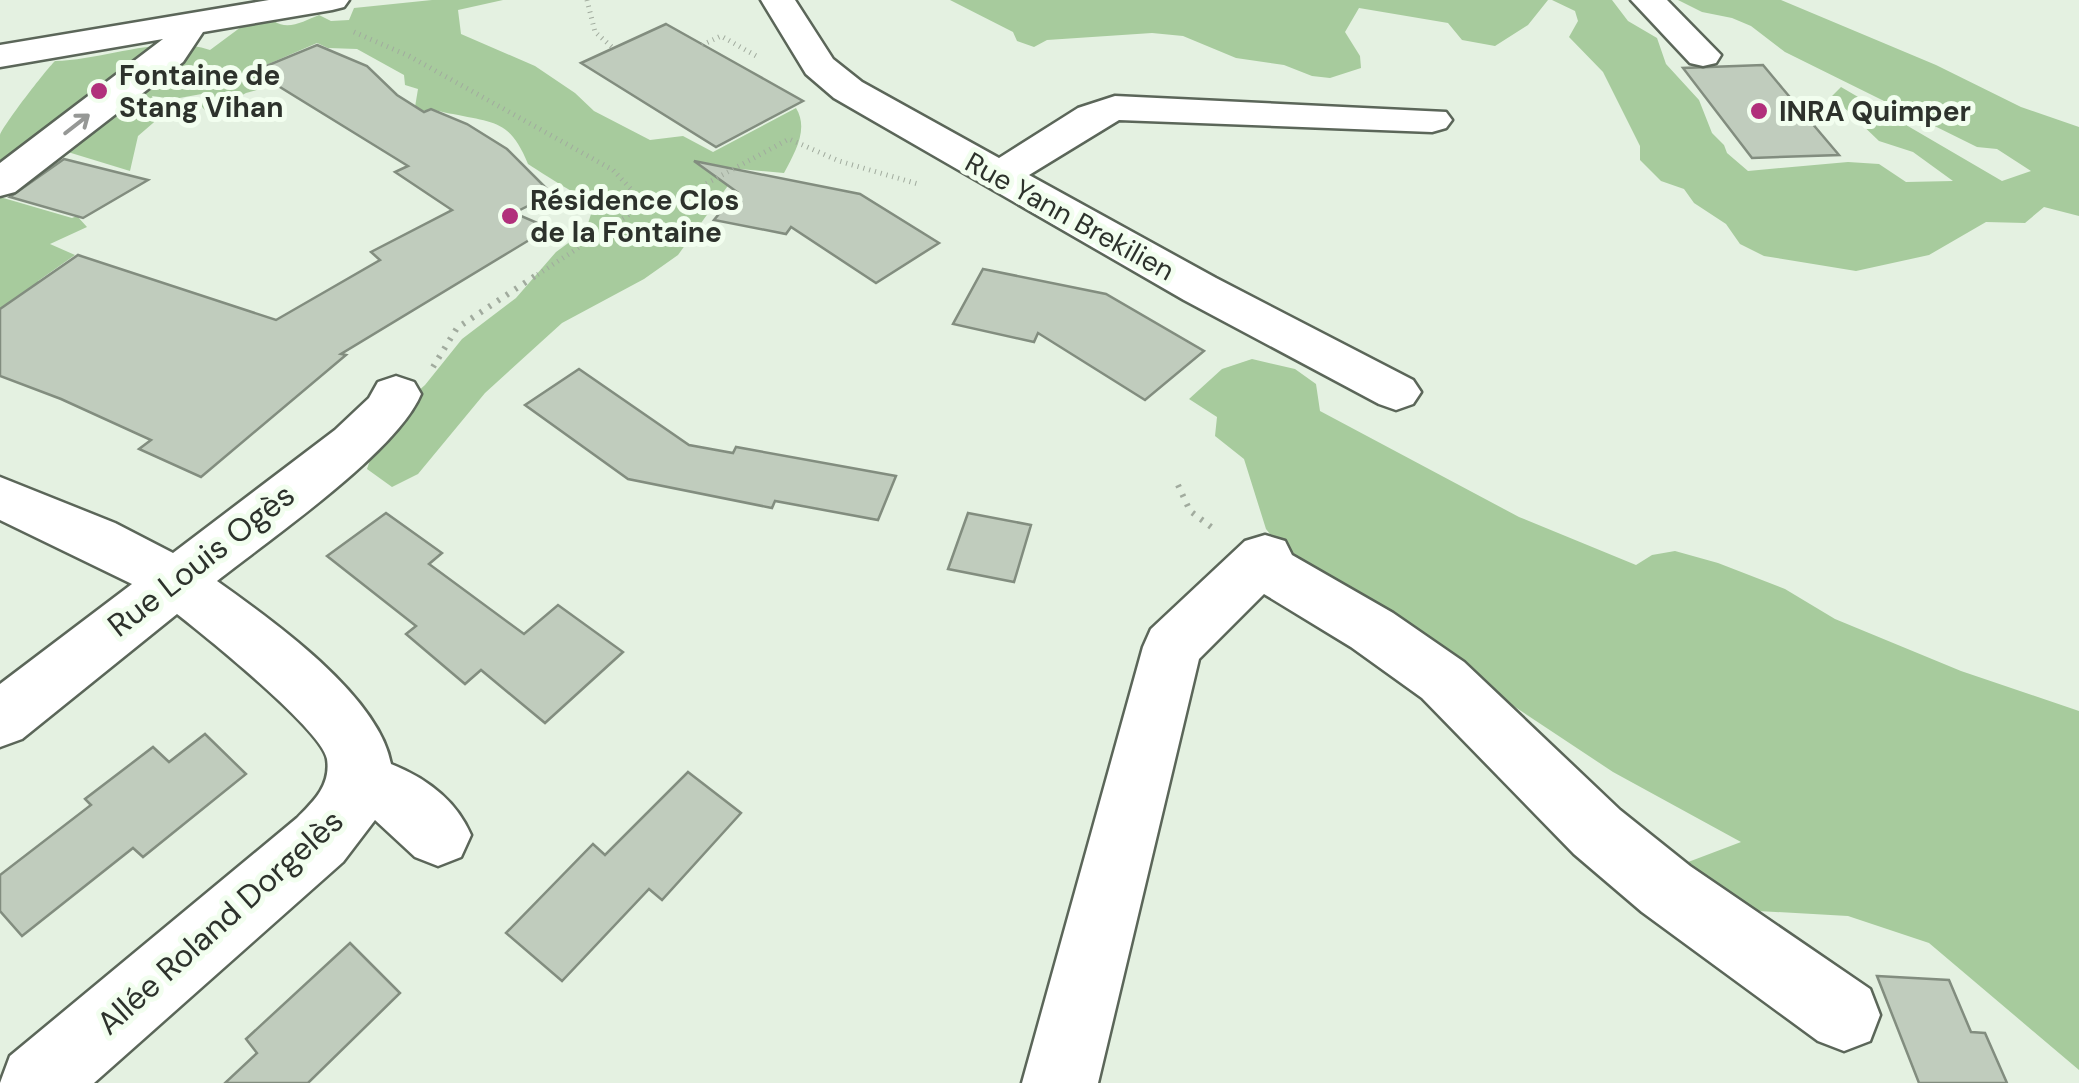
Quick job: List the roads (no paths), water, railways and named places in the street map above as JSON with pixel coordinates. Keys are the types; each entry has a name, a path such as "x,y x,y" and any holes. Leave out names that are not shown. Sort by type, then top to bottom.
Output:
{"street":[{"path":"0,56 323,4 371,0"},
{"name":"Rue Yann Brekilien","path":"778,0 797,34 834,81 983,167 1396,392"},
{"path":"1648,1 1703,56"},
{"path":"0,183 170,54 186,27"},
{"path":"983,167 1115,108 1432,120"},
{"name":"Rue Louis Ogès","path":"0,720 353,443 390,408 396,394"},
{"name":"Allée Roland Dorgelès","path":"0,498 98,540 172,582 250,638 347,731 356,747 359,784 344,816 320,840 37,1083"},
{"path":"1060,1083 1172,647 1262,560 1443,680 1611,844 1666,889 1844,1015"},
{"path":"359,784 380,787 404,800 438,835"}],"place":[{"name":"Fontaine de Stang Vihan","path":"99,91"},
{"name":"INRA Quimper","path":"1759,111"},
{"name":"Résidence Clos de la Fontaine","path":"510,216"}]}
